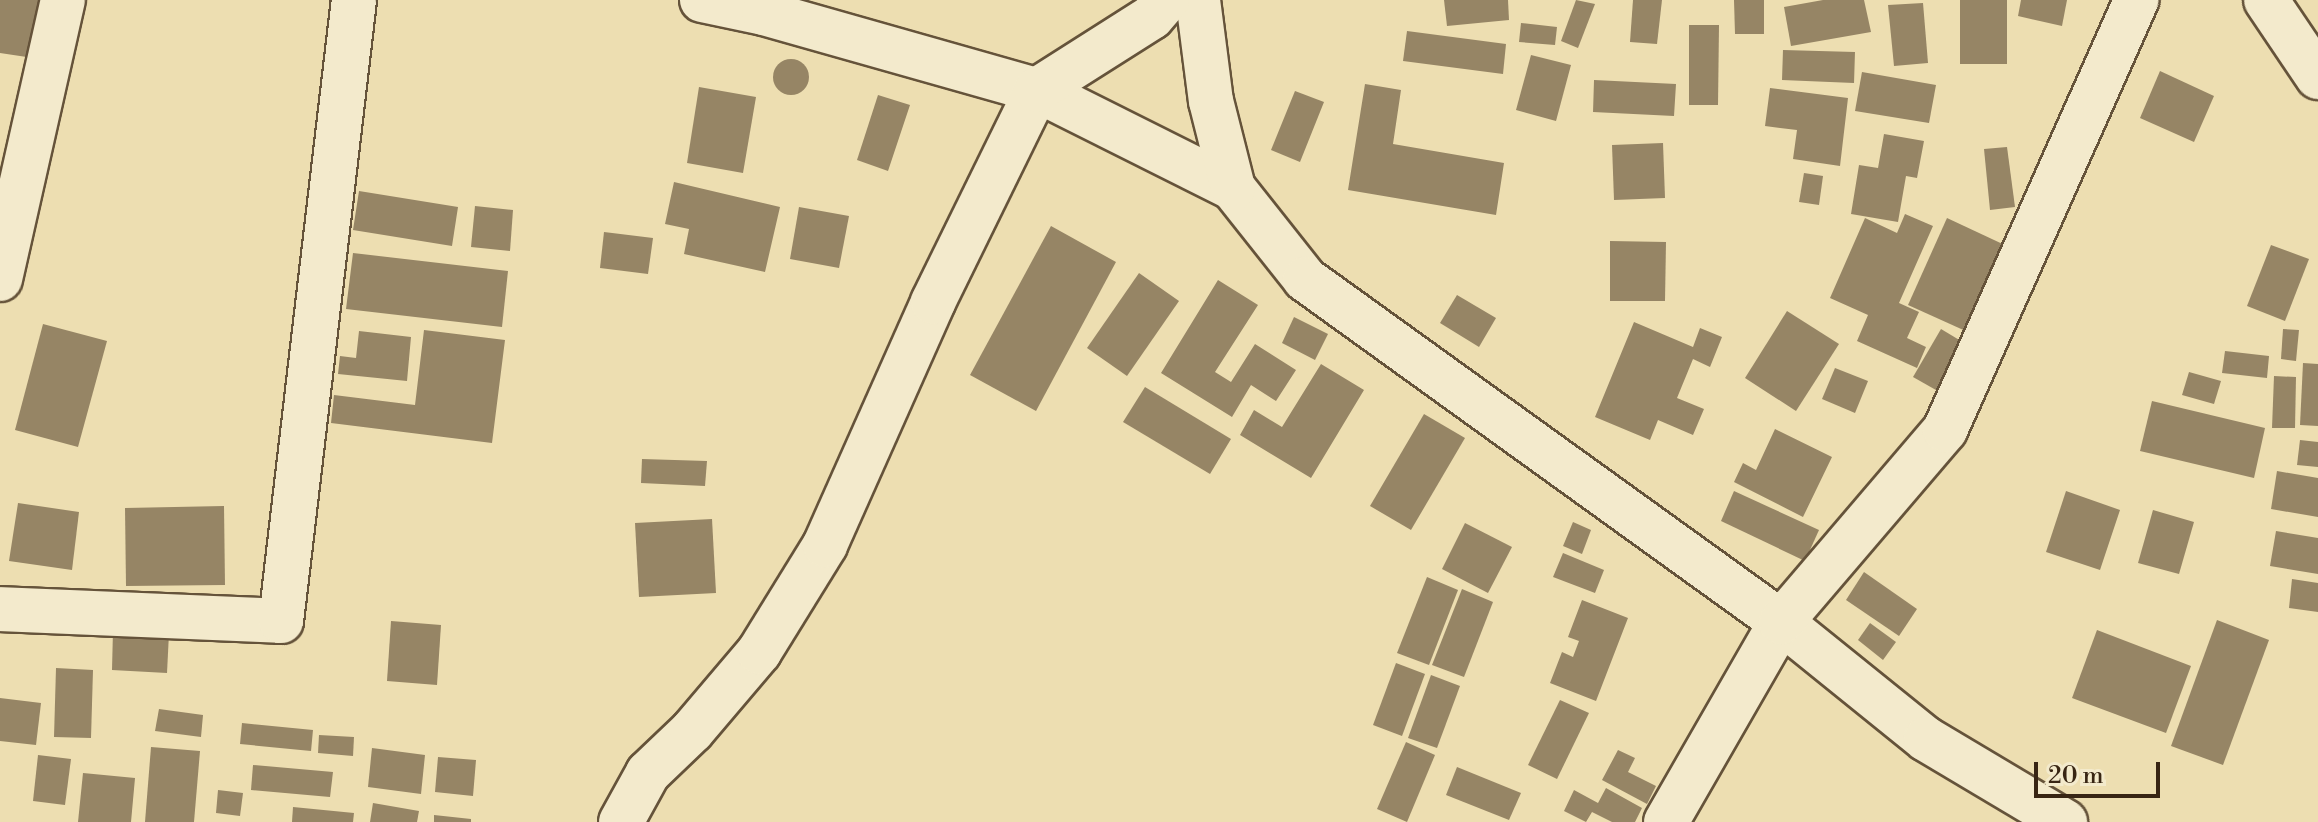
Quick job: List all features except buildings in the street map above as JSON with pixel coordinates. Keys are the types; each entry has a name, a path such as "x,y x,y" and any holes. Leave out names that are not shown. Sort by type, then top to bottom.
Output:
{"street":[{"path":"0,279 63,0"},
{"path":"0,609 281,621 354,0"},
{"path":"702,0 764,13 1037,90 1233,188"},
{"path":"621,822 648,773 692,731 759,652 825,545 933,302 1037,90 1152,17 1167,0"},
{"path":"1198,0 1211,101 1233,188 1305,279 1781,622 1926,739 2065,822"},
{"path":"1666,822 1781,622 1945,430 2136,0"},
{"path":"2266,0 2318,77"}]}
